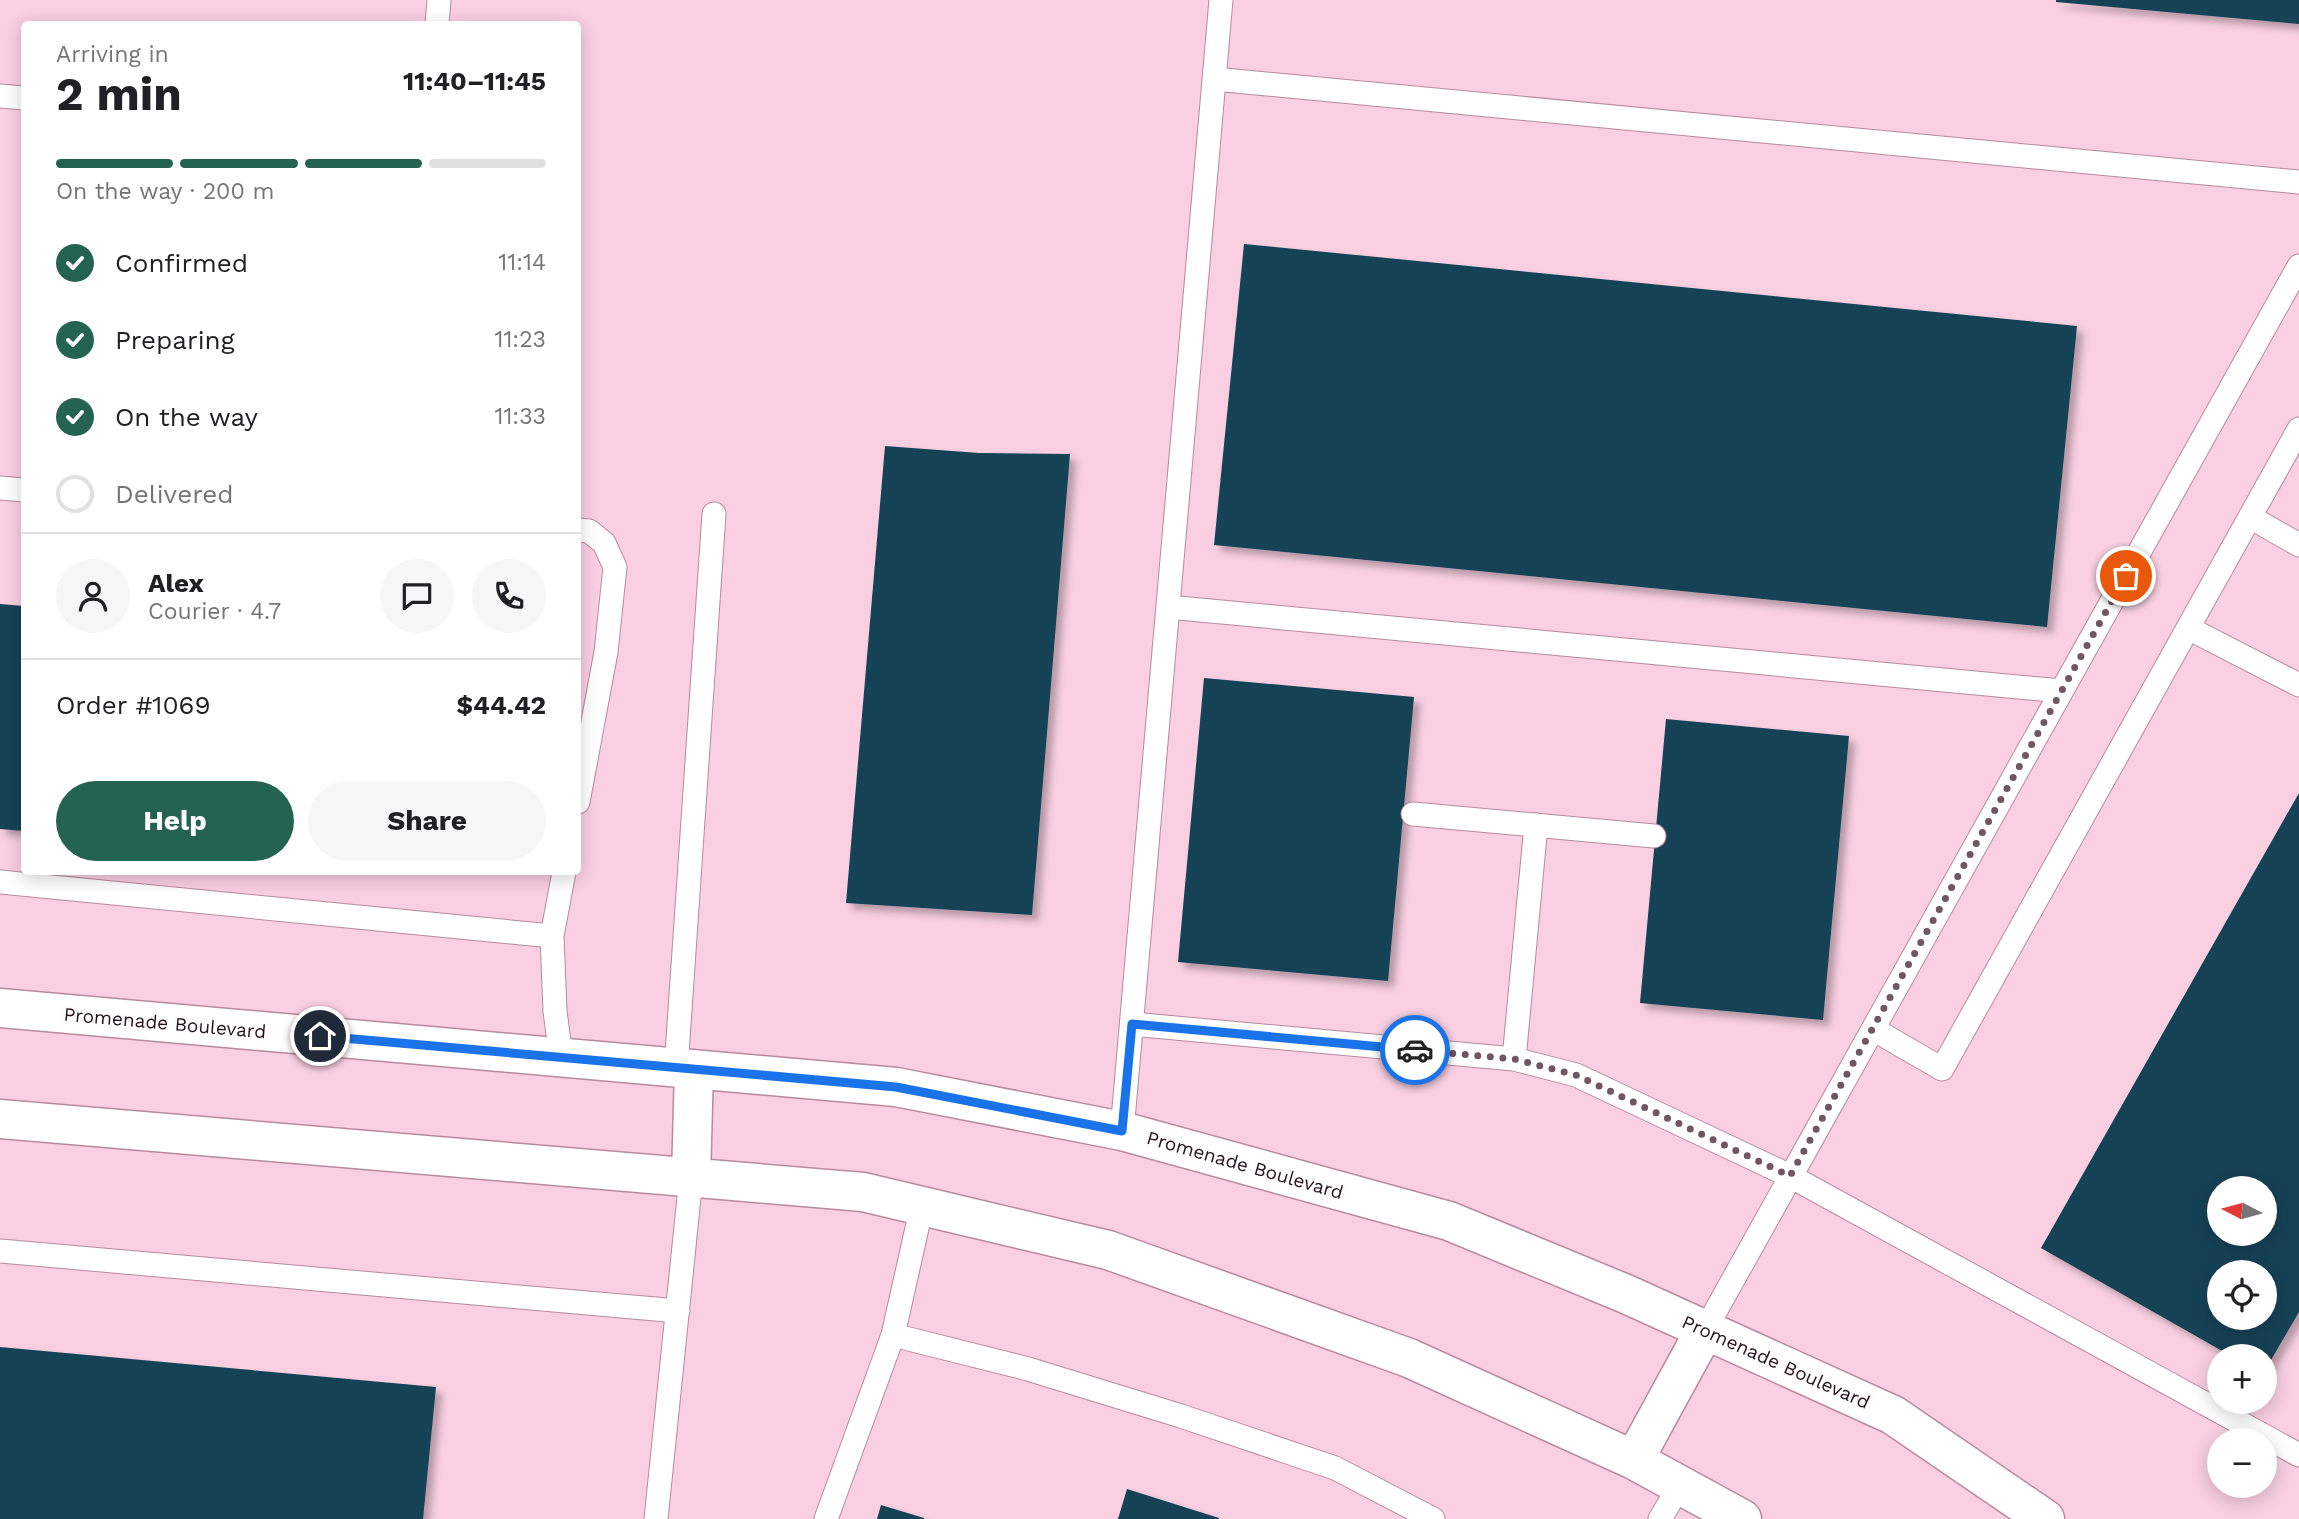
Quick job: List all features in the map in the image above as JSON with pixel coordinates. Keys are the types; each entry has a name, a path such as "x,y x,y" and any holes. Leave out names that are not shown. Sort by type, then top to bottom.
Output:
{"street":[{"name":"Promenade Boulevard","path":"0,1008 896,1087 1122,1131 1449,1221 1626,1294 1893,1415 2045,1519"},
{"path":"685,1068 691,1178"},
{"path":"0,1119 863,1192 1108,1250 1409,1358 1634,1460 1742,1519"},
{"path":"1634,1460 1704,1330"}],"lane":[{"path":"437,21 439,0"},
{"path":"1122,1131 1221,0"},
{"path":"1214,79 2299,182"},
{"path":"0,96 21,98"},
{"path":"1704,1330 2297,272"},
{"path":"1873,1028 1942,1069 2299,429"},
{"path":"0,488 21,490"},
{"path":"685,1068 714,514"},
{"path":"2250,517 2299,545"},
{"path":"581,530 589,531 604,543 615,567 606,652 581,787"},
{"path":"1168,607 2061,691"},
{"path":"2188,628 2299,685"},
{"path":"1413,814 1654,836"},
{"path":"1514,1059 1536,825"},
{"path":"561,1057 555,1011 552,936 563,875"},
{"path":"0,882 552,936"},
{"path":"1132,1024 1514,1059 1576,1075 1790,1176 2299,1455"},
{"path":"656,1519 691,1178"},
{"path":"826,1519 893,1335 922,1206"},
{"path":"0,1251 678,1311"},
{"path":"893,1335 1028,1369 1181,1416 1335,1468 1433,1519"},
{"path":"1660,1519 1680,1485"}],"building":[{"path":"2299,0 2299,24 2056,2"},
{"path":"1244,244 2077,326 2047,627 1214,545"},
{"path":"885,446 979,453 1070,454 1032,915 846,903"},
{"path":"0,604 21,606 21,831 0,829"},
{"path":"1204,678 1414,697 1388,981 1178,962"},
{"path":"1666,719 1849,736 1823,1020 1640,1003"},
{"path":"2299,793 2299,1312 2277,1350 2277,1344 2210,1344 2041,1248"},
{"path":"0,1347 436,1387 423,1519 0,1519"},
{"path":"1127,1489 1219,1518 1219,1519 1118,1519"},
{"path":"881,1505 924,1518 924,1519 877,1519"}],"way so far":[{"path":"1415,1050 1514,1059 1576,1075 1790,1176 2126,576"}],"route":[{"path":"320,1036 896,1087 1122,1131 1132,1024 1415,1050"}]}
